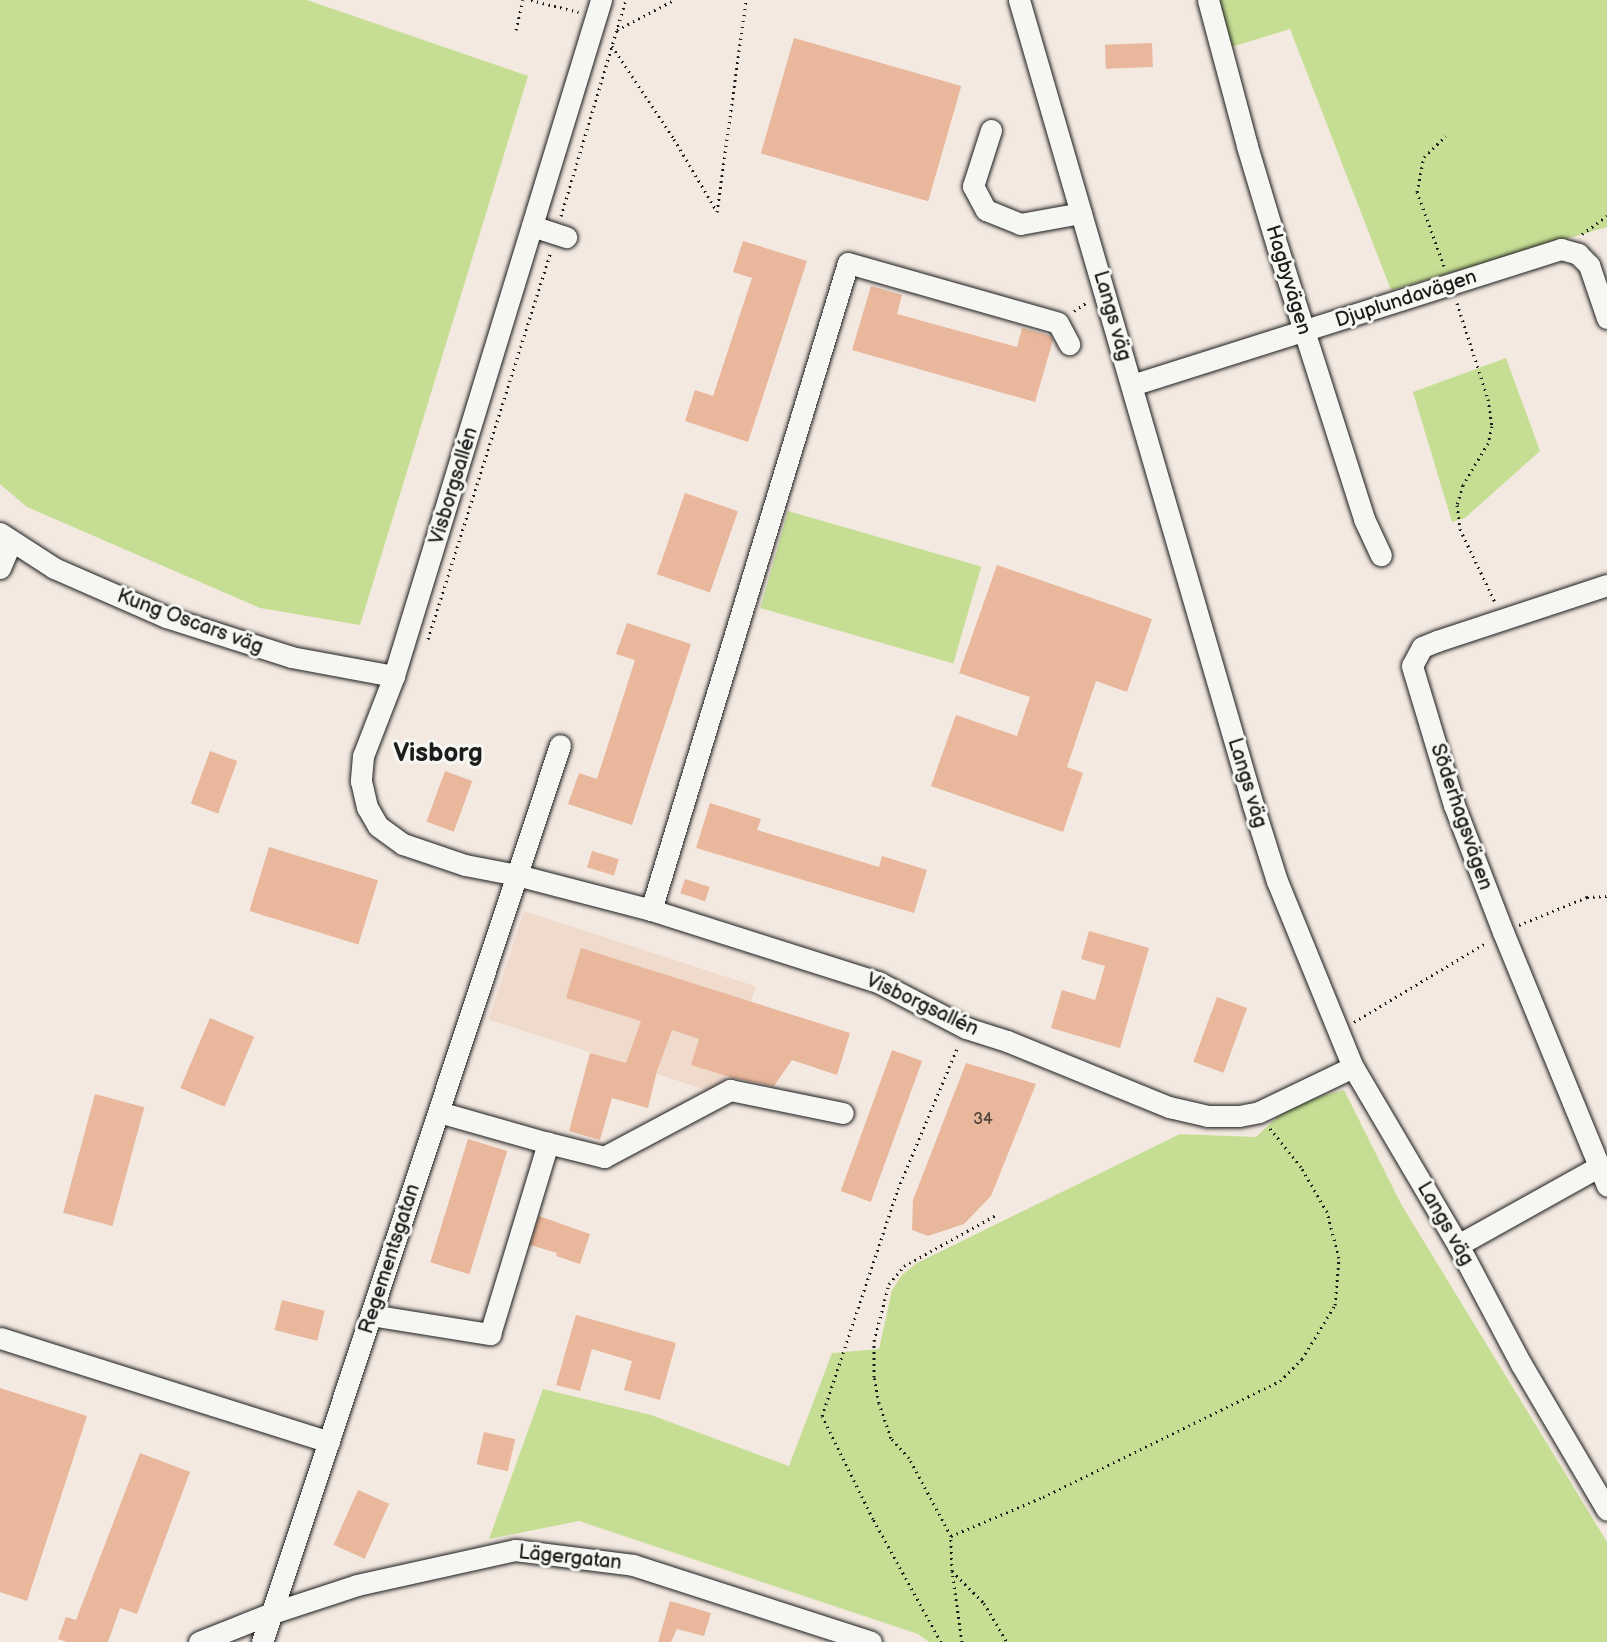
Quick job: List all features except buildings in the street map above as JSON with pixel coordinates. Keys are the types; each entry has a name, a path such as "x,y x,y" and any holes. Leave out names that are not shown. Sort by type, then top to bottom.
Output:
{"street":[{"name":"Langs väg","path":"1019,0 1253,806 1277,881 1353,1067 1458,1245 1521,1364 1607,1510"},
{"name":"Hagbyvägen","path":"1208,0 1247,146 1304,332 1364,519 1381,555"},
{"name":"Visborgsallén","path":"598,8 394,676 363,756 362,781 365,798 378,826 402,844 465,865 517,875 651,910 878,982 966,1028 1007,1041 1169,1107 1207,1116 1239,1116 1259,1112 1353,1067"},
{"path":"991,130 973,186 986,210 1020,225 1081,213"},
{"path":"532,226 561,235"},
{"path":"1562,249 1578,254 1589,265 1607,318"},
{"name":"Djuplundavägen","path":"1132,385 1562,249"},
{"path":"651,910 848,263 1058,323 1069,344"},
{"path":"0,568 6,537"},
{"name":"Kung Oscars väg","path":"6,537 54,568 166,617 291,657 394,676"},
{"name":"Söderhagsvägen","path":"1458,1245 1602,1176 1454,805 1412,666 1422,647 1607,585"},
{"path":"517,875 560,745"},
{"name":"Regementsgatan","path":"262,1642 517,875"},
{"path":"439,1112 604,1157 730,1090 843,1113"},
{"path":"371,1315 490,1334 548,1143"},
{"path":"0,1338 329,1442"},
{"name":"Lägergatan","path":"199,1642 272,1612 357,1585 515,1550 633,1565 871,1642"}],"path":[{"path":"516,30 523,0"},
{"path":"531,0 598,8"},
{"path":"426,643 561,235 626,0"},
{"path":"617,30 674,0"},
{"path":"612,46 674,139 717,212 746,0"},
{"path":"1446,136 1424,157 1417,192 1451,283 1488,399 1492,426 1488,443 1462,485 1457,505 1460,529 1503,618"},
{"path":"1562,249 1607,216"},
{"path":"1058,323 1104,289"},
{"path":"1337,1032 1503,932 1587,897 1607,896"},
{"path":"941,1642 873,1519 822,1416 898,1189 966,1028"},
{"path":"951,1536 1043,1497 1280,1381 1302,1359 1335,1305 1339,1258 1327,1212 1301,1167 1259,1112"},
{"path":"962,1642 952,1571 951,1536 909,1458 891,1438 875,1385 874,1341 889,1284 904,1266 996,1215"},
{"path":"952,1571 984,1603 1007,1642"}],"shaded area":[{"path":"524,911 756,986 721,1095 489,1019"}],"green space":[{"path":"0,0 307,0 528,76 360,625 260,608 27,507 0,484"},
{"path":"1216,0 1607,0 1607,227 1391,290 1290,29 1228,48"},
{"path":"1506,358 1540,451 1465,518 1452,522 1413,392"},
{"path":"788,511 981,566 953,663 760,608"},
{"path":"1344,1090 1401,1204 1607,1542 1607,1642 929,1642 918,1634 579,1521 489,1539 543,1389 651,1415 789,1466 832,1353 879,1349 892,1290 902,1275 917,1263 1180,1134 1256,1137 1290,1105"}],"district":[{"name":"Visborg","path":"438,754"}]}
